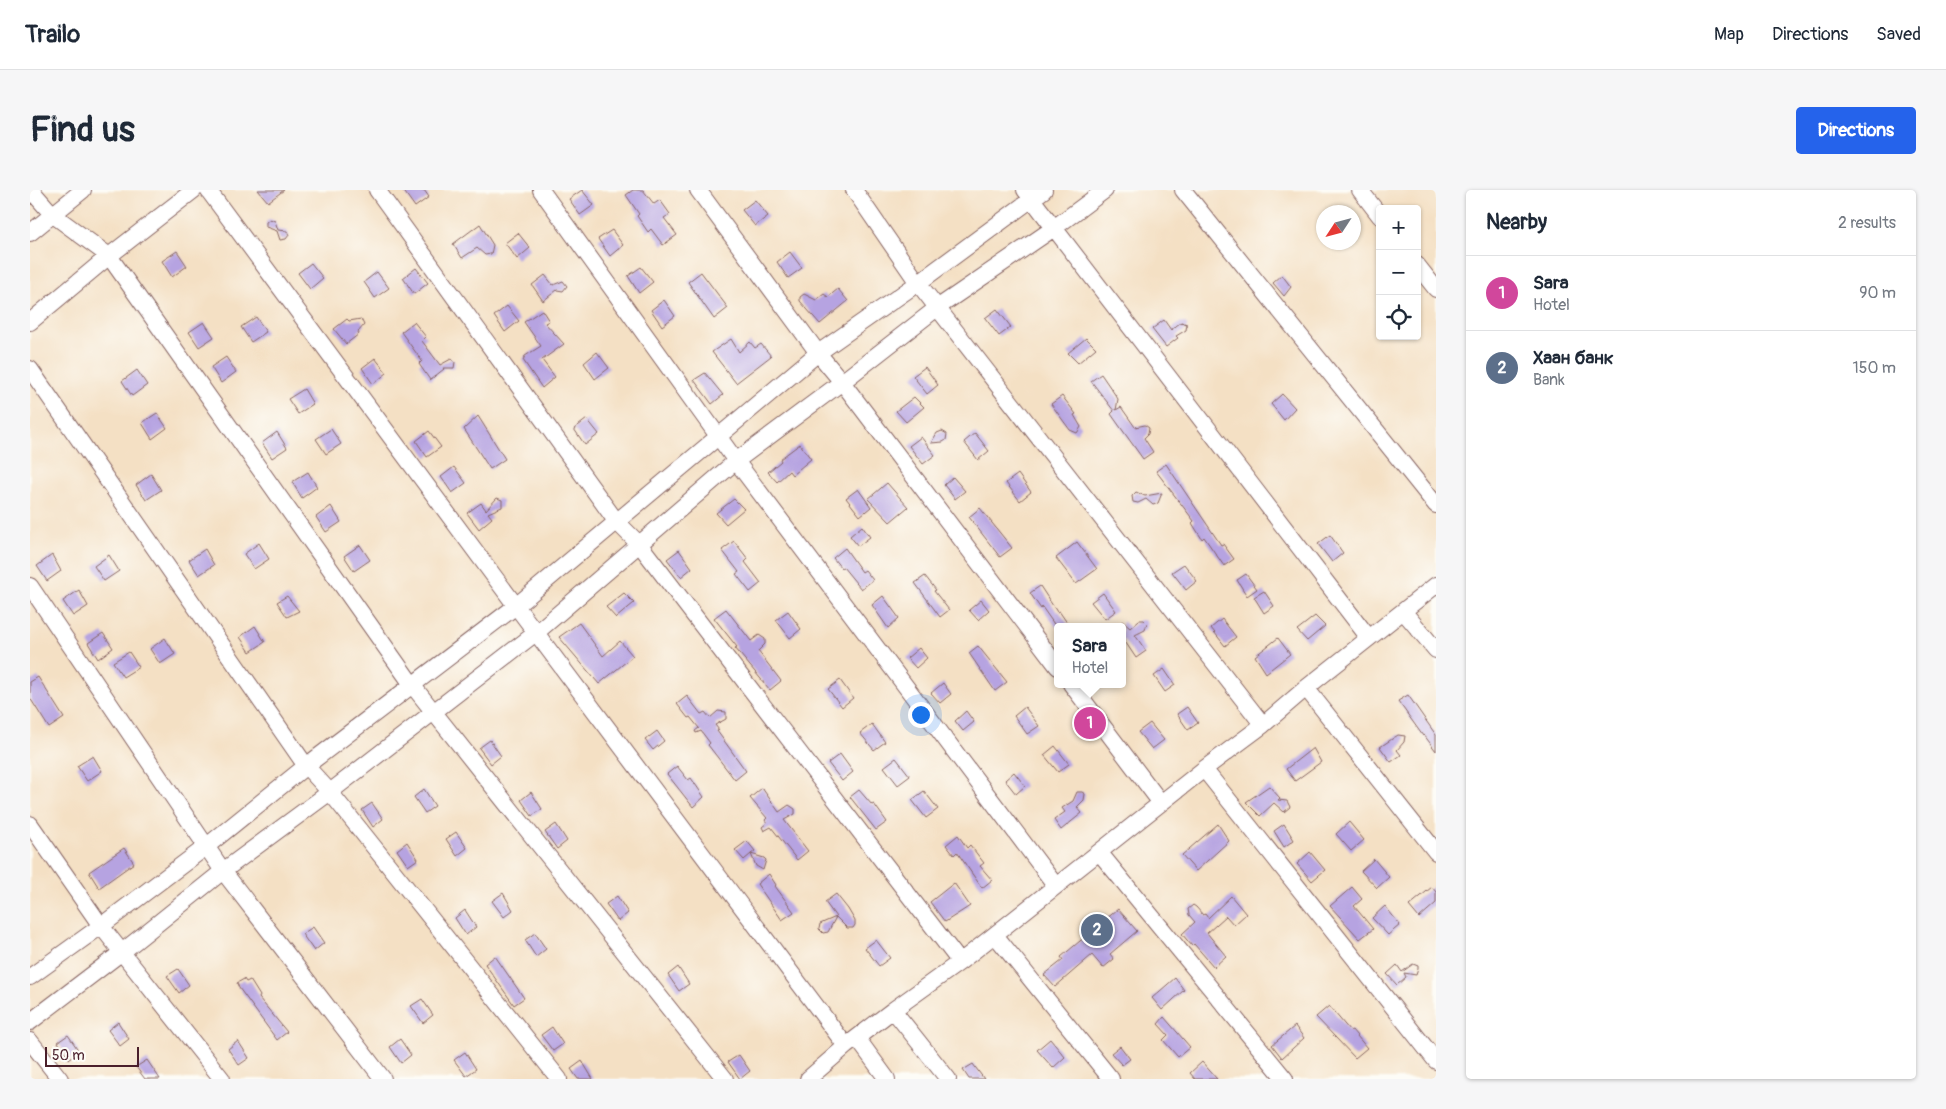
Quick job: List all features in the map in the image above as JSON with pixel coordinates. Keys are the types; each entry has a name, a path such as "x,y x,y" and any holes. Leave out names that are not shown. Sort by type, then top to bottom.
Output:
{"street":[{"path":"31,190 52,214 109,256 413,686 725,1079"},
{"path":"30,233 82,190"},
{"path":"30,322 109,256 194,190"},
{"path":"208,190 516,606 852,1042 887,1079"},
{"path":"377,190 616,521 640,545 960,962"},
{"path":"540,190 736,461 1056,886"},
{"path":"698,190 818,353 1054,662"},
{"path":"854,190 918,283 1263,725"},
{"path":"30,1022 537,632 736,461 938,308 1054,228 1105,190"},
{"path":"1183,190 1436,505"},
{"path":"1360,190 1376,211"},
{"path":"30,977 207,846 306,766 516,606 818,353 918,283 1034,193 1054,228 1369,638"},
{"path":"1421,270 1436,289"},
{"path":"30,369 306,766 330,792 559,1079"},
{"path":"808,1079 893,1010 960,962 1204,769 1263,725 1306,688 1436,584"},
{"path":"30,586 224,871 383,1079"},
{"path":"1403,611 1436,650"},
{"path":"1074,688 1161,803"},
{"path":"1306,688 1436,852"},
{"path":"1204,769 1436,1061"},
{"path":"30,824 101,926 222,1079"},
{"path":"1099,852 1285,1079"},
{"path":"995,934 1111,1079"},
{"path":"893,1010 948,1079"},
{"path":"30,1041 60,1079"}],"building":[{"path":"258,190 284,190 268,202"},
{"path":"403,190 424,190 429,197 415,207"},
{"path":"582,190 594,205 580,215 569,199"},
{"path":"633,190 643,190 654,204 660,200 670,214 664,218 677,235 663,245 651,229 648,232 626,195"},
{"path":"755,200 768,216 755,226 742,210"},
{"path":"270,219 275,221 278,230 287,231 289,235 286,239 280,240 277,231 266,227 266,222"},
{"path":"480,224 493,245 491,254 485,255 477,248 462,258 453,244"},
{"path":"612,230 623,245 610,256 598,239"},
{"path":"518,233 530,248 517,259 505,243"},
{"path":"177,251 187,266 172,277 162,261"},
{"path":"790,252 802,268 788,278 777,262"},
{"path":"311,263 323,278 310,289 298,273"},
{"path":"641,267 653,282 639,293 628,276"},
{"path":"416,268 428,283 414,294 403,278"},
{"path":"377,272 389,288 375,298 364,282"},
{"path":"701,272 728,308 714,319 688,282"},
{"path":"545,275 553,285 563,281 567,286 563,291 557,290 543,301 532,285"},
{"path":"1282,275 1291,287 1284,296 1273,283"},
{"path":"838,289 848,301 820,324 800,301 800,297 804,294 816,300 824,294 828,297"},
{"path":"664,300 675,316 662,326 651,310"},
{"path":"507,306 519,321 505,332 494,316"},
{"path":"997,309 1011,327 999,336 985,318"},
{"path":"542,310 549,321 545,323 564,344 542,360 555,377 542,388 523,360 525,356 541,346 524,322"},
{"path":"256,317 266,332 251,342 241,327"},
{"path":"347,319 349,321 361,319 364,325 358,332 359,334 346,344 334,329"},
{"path":"1164,320 1171,330 1181,322 1187,324 1186,330 1176,336 1178,338 1166,347 1152,329"},
{"path":"204,322 214,337 199,347 189,332"},
{"path":"414,322 426,337 422,341 440,365 451,359 455,362 454,368 443,368 430,380 419,364 422,361 401,332"},
{"path":"1086,338 1096,348 1078,363 1068,353"},
{"path":"731,339 739,352 750,342 755,348 761,344 771,356 736,383 712,352"},
{"path":"597,352 609,368 595,379 584,363"},
{"path":"226,357 236,372 221,383 211,367"},
{"path":"375,358 387,373 373,384 362,368"},
{"path":"925,367 938,385 927,394 913,376"},
{"path":"137,370 147,385 132,396 122,381"},
{"path":"705,373 723,395 712,404 694,380"},
{"path":"1101,374 1118,399 1116,410 1121,407 1135,427 1145,425 1149,428 1148,434 1144,438 1153,452 1143,459 1111,414 1114,411 1091,381"},
{"path":"304,389 313,404 298,414 288,399"},
{"path":"1282,394 1295,408 1284,420 1271,404"},
{"path":"1062,396 1076,414 1074,415 1081,427 1077,433 1070,430 1051,404"},
{"path":"914,397 924,407 906,422 896,411"},
{"path":"157,413 167,428 152,439 142,423"},
{"path":"478,416 505,459 490,469 464,429"},
{"path":"587,419 599,434 585,445 574,429"},
{"path":"331,429 341,444 326,454 316,439"},
{"path":"429,431 441,447 427,457 416,441"},
{"path":"942,431 947,434 946,440 931,443 937,433"},
{"path":"277,432 287,448 272,458 262,443"},
{"path":"975,433 989,451 978,460 964,442"},
{"path":"921,437 935,455 923,464 909,446"},
{"path":"800,444 811,459 792,475 789,471 777,482 768,472 781,461 780,459"},
{"path":"1166,464 1221,545 1223,544 1234,559 1224,566 1204,537 1202,539 1192,523 1194,521 1156,471"},
{"path":"454,467 466,483 452,493 441,477"},
{"path":"308,472 317,487 302,498 292,482"},
{"path":"151,474 161,490 146,500 136,485"},
{"path":"1018,474 1031,492 1020,501 1006,483"},
{"path":"953,477 965,491 955,499 944,485"},
{"path":"887,483 908,507 890,522 868,499"},
{"path":"858,489 871,507 860,516 846,498"},
{"path":"1136,492 1145,496 1162,493 1158,503 1153,505 1146,499 1138,503 1133,502 1132,496"},
{"path":"497,498 502,500 502,507 488,513 492,518 479,529 467,513 481,503 486,510"},
{"path":"734,499 744,509 726,524 716,513"},
{"path":"331,506 341,522 326,532 316,517"},
{"path":"980,508 1012,548 1000,557 969,517"},
{"path":"862,526 870,537 858,546 850,536"},
{"path":"1330,535 1343,553 1332,562 1318,544"},
{"path":"734,541 748,559 745,562 761,583 750,592 736,574 739,572 722,550"},
{"path":"1077,542 1097,569 1076,584 1056,558"},
{"path":"259,543 269,559 254,569 244,554"},
{"path":"360,545 370,560 354,571 344,556"},
{"path":"845,548 862,572 865,570 873,580 861,589 833,558"},
{"path":"205,549 214,565 199,575 189,560"},
{"path":"679,550 692,568 681,577 667,559"},
{"path":"52,555 61,571 47,581 37,566"},
{"path":"109,555 119,571 104,581 94,566"},
{"path":"1184,564 1197,581 1186,590 1172,572"},
{"path":"1246,574 1257,589 1247,596 1237,580"},
{"path":"925,576 949,610 940,617 915,583"},
{"path":"1040,586 1057,612 1059,611 1067,623 1054,624 1030,593"},
{"path":"79,590 88,606 73,616 63,601"},
{"path":"1264,591 1274,606 1264,613 1254,597"},
{"path":"624,593 634,603 616,618 606,607"},
{"path":"1103,593 1116,611 1105,619 1091,602"},
{"path":"287,596 299,611 287,617 277,602"},
{"path":"883,596 899,618 888,628 872,605"},
{"path":"981,600 989,610 978,620 969,610"},
{"path":"726,609 751,641 759,635 765,639 765,644 758,651 781,681 770,690 735,648 737,647 714,618"},
{"path":"788,611 801,629 790,638 776,620"},
{"path":"1315,616 1325,626 1307,641 1297,630"},
{"path":"1222,619 1236,637 1225,646 1211,628"},
{"path":"1139,620 1144,620 1147,623 1145,630 1135,635 1146,651 1136,658 1126,643 1126,624 1130,628"},
{"path":"579,623 603,656 620,641 633,656 599,684 559,637"},
{"path":"255,626 265,642 250,652 240,637"},
{"path":"103,633 113,648 98,659 88,643"},
{"path":"165,638 175,654 160,664 150,649"},
{"path":"1278,638 1290,654 1266,673 1255,656"},
{"path":"978,646 1007,682 995,691 969,653"},
{"path":"919,648 927,658 916,668 907,658"},
{"path":"129,652 139,667 123,677 113,662"},
{"path":"1164,669 1175,685 1165,692 1154,676"},
{"path":"38,677 64,718 49,728 30,698 30,682"},
{"path":"840,680 853,698 842,707 828,689"},
{"path":"943,683 951,694 940,703 931,693"},
{"path":"1408,695 1436,735 1436,751 1398,701"},
{"path":"687,696 701,714 705,712 710,718 718,711 726,712 726,719 715,725 719,730 717,731 746,771 735,780 708,745 710,743 701,731 696,733 695,731 699,728 677,704"},
{"path":"1025,707 1039,726 1027,734 1014,716"},
{"path":"1187,707 1198,723 1188,730 1177,714"},
{"path":"966,711 974,722 963,731 955,721"},
{"path":"1150,723 1164,740 1152,749 1138,732"},
{"path":"872,724 885,742 874,750 860,733"},
{"path":"657,731 664,741 653,750 645,740"},
{"path":"1398,735 1405,736 1404,742 1397,750 1401,755 1391,762 1380,747"},
{"path":"490,740 501,756 491,764 479,748"},
{"path":"1055,746 1069,764 1058,772 1044,755"},
{"path":"1313,748 1321,762 1295,781 1286,769"},
{"path":"840,754 853,772 842,781 828,763"},
{"path":"93,756 102,771 87,781 77,766"},
{"path":"896,758 910,776 898,785 884,767"},
{"path":"677,766 688,780 691,778 704,797 693,807 667,774"},
{"path":"1014,772 1025,786 1016,794 1005,780"},
{"path":"1269,786 1280,798 1278,800 1287,801 1290,807 1284,812 1274,803 1260,816 1246,802"},
{"path":"762,788 779,812 789,805 795,809 795,814 784,820 808,851 797,860 771,827 764,831 762,827 767,823 765,820 767,818 750,798"},
{"path":"424,789 435,806 425,813 414,797"},
{"path":"859,790 872,805 874,804 887,822 876,830 850,797"},
{"path":"924,791 938,809 926,818 912,800"},
{"path":"531,792 542,809 532,816 521,800"},
{"path":"1077,792 1085,794 1084,800 1077,807 1082,813 1061,830 1054,820 1065,812 1062,808 1073,801"},
{"path":"372,803 383,819 373,827 362,810"},
{"path":"1349,822 1364,840 1351,851 1336,834"},
{"path":"556,824 567,841 557,849 545,832"},
{"path":"1218,824 1229,841 1196,871 1182,855"},
{"path":"1284,824 1294,840 1284,847 1274,831"},
{"path":"456,832 467,848 457,856 446,839"},
{"path":"958,835 967,848 970,845 984,863 980,866 992,880 982,888 957,852 954,855 946,845"},
{"path":"747,841 755,851 744,860 735,850"},
{"path":"407,842 418,859 408,866 397,850"},
{"path":"124,848 134,863 99,888 89,872"},
{"path":"1310,852 1325,870 1312,881 1297,864"},
{"path":"751,854 766,860 763,870 756,866"},
{"path":"1374,859 1389,877 1377,888 1361,871"},
{"path":"769,874 775,886 794,912 782,920 757,884"},
{"path":"954,883 970,906 945,922 930,902"},
{"path":"1352,887 1362,899 1354,906 1373,929 1360,939 1330,906"},
{"path":"1432,887 1436,892 1436,903 1419,918 1409,906"},
{"path":"503,893 513,910 504,917 492,901"},
{"path":"836,894 855,921 853,928 847,928 825,902"},
{"path":"617,896 628,913 618,921 606,904"},
{"path":"1231,896 1246,914 1234,925 1226,916 1207,933 1226,956 1214,967 1194,944 1192,946 1182,934 1195,922 1189,915 1188,909 1193,905 1208,918"},
{"path":"1385,906 1400,925 1388,935 1372,918"},
{"path":"1118,909 1137,931 1110,954 1114,959 1103,968 1092,955 1055,987 1044,975 1063,960 1061,957"},
{"path":"465,910 476,927 466,935 455,918"},
{"path":"836,917 828,932 823,933 819,929 820,924"},
{"path":"313,927 324,943 314,951 302,934"},
{"path":"535,933 546,949 536,957 525,940"},
{"path":"876,940 890,958 879,966 865,948"},
{"path":"495,956 524,998 514,1005 485,964"},
{"path":"1413,964 1418,966 1416,975 1404,973 1406,977 1397,985 1387,974 1397,965 1402,972"},
{"path":"678,967 689,984 679,991 668,975"},
{"path":"178,969 189,985 179,993 167,976"},
{"path":"1175,978 1184,990 1162,1010 1152,998"},
{"path":"244,979 246,982 250,980 260,996 259,998 287,1032 277,1040 239,988 237,983"},
{"path":"422,999 433,1015 423,1023 411,1006"},
{"path":"1329,1006 1367,1048 1355,1058 1316,1017"},
{"path":"1164,1017 1190,1047 1178,1057 1163,1040 1168,1035 1158,1024"},
{"path":"118,1022 129,1039 120,1046 108,1030"},
{"path":"1295,1026 1304,1038 1282,1058 1272,1045"},
{"path":"552,1027 563,1044 553,1051 541,1035"},
{"path":"68,1035 79,1051 69,1059 58,1042"},
{"path":"400,1039 411,1055 401,1063 390,1047"},
{"path":"1050,1039 1065,1057 1053,1068 1037,1050"},
{"path":"238,1041 249,1058 239,1065 228,1049"},
{"path":"1120,1046 1130,1059 1122,1065 1111,1053"},
{"path":"465,1052 476,1069 466,1076 454,1060"},
{"path":"739,1055 750,1071 740,1079 728,1062"},
{"path":"147,1060 160,1079 145,1079 136,1067"},
{"path":"582,1061 593,1079 578,1079 571,1069"},
{"path":"1202,1062 1217,1079 1195,1079 1190,1073"},
{"path":"973,1064 984,1079 969,1079 963,1070"}],"place":[{"name":"Sara","path":"1090,723"},
{"name":"Хаан банк","path":"1097,930"}]}
